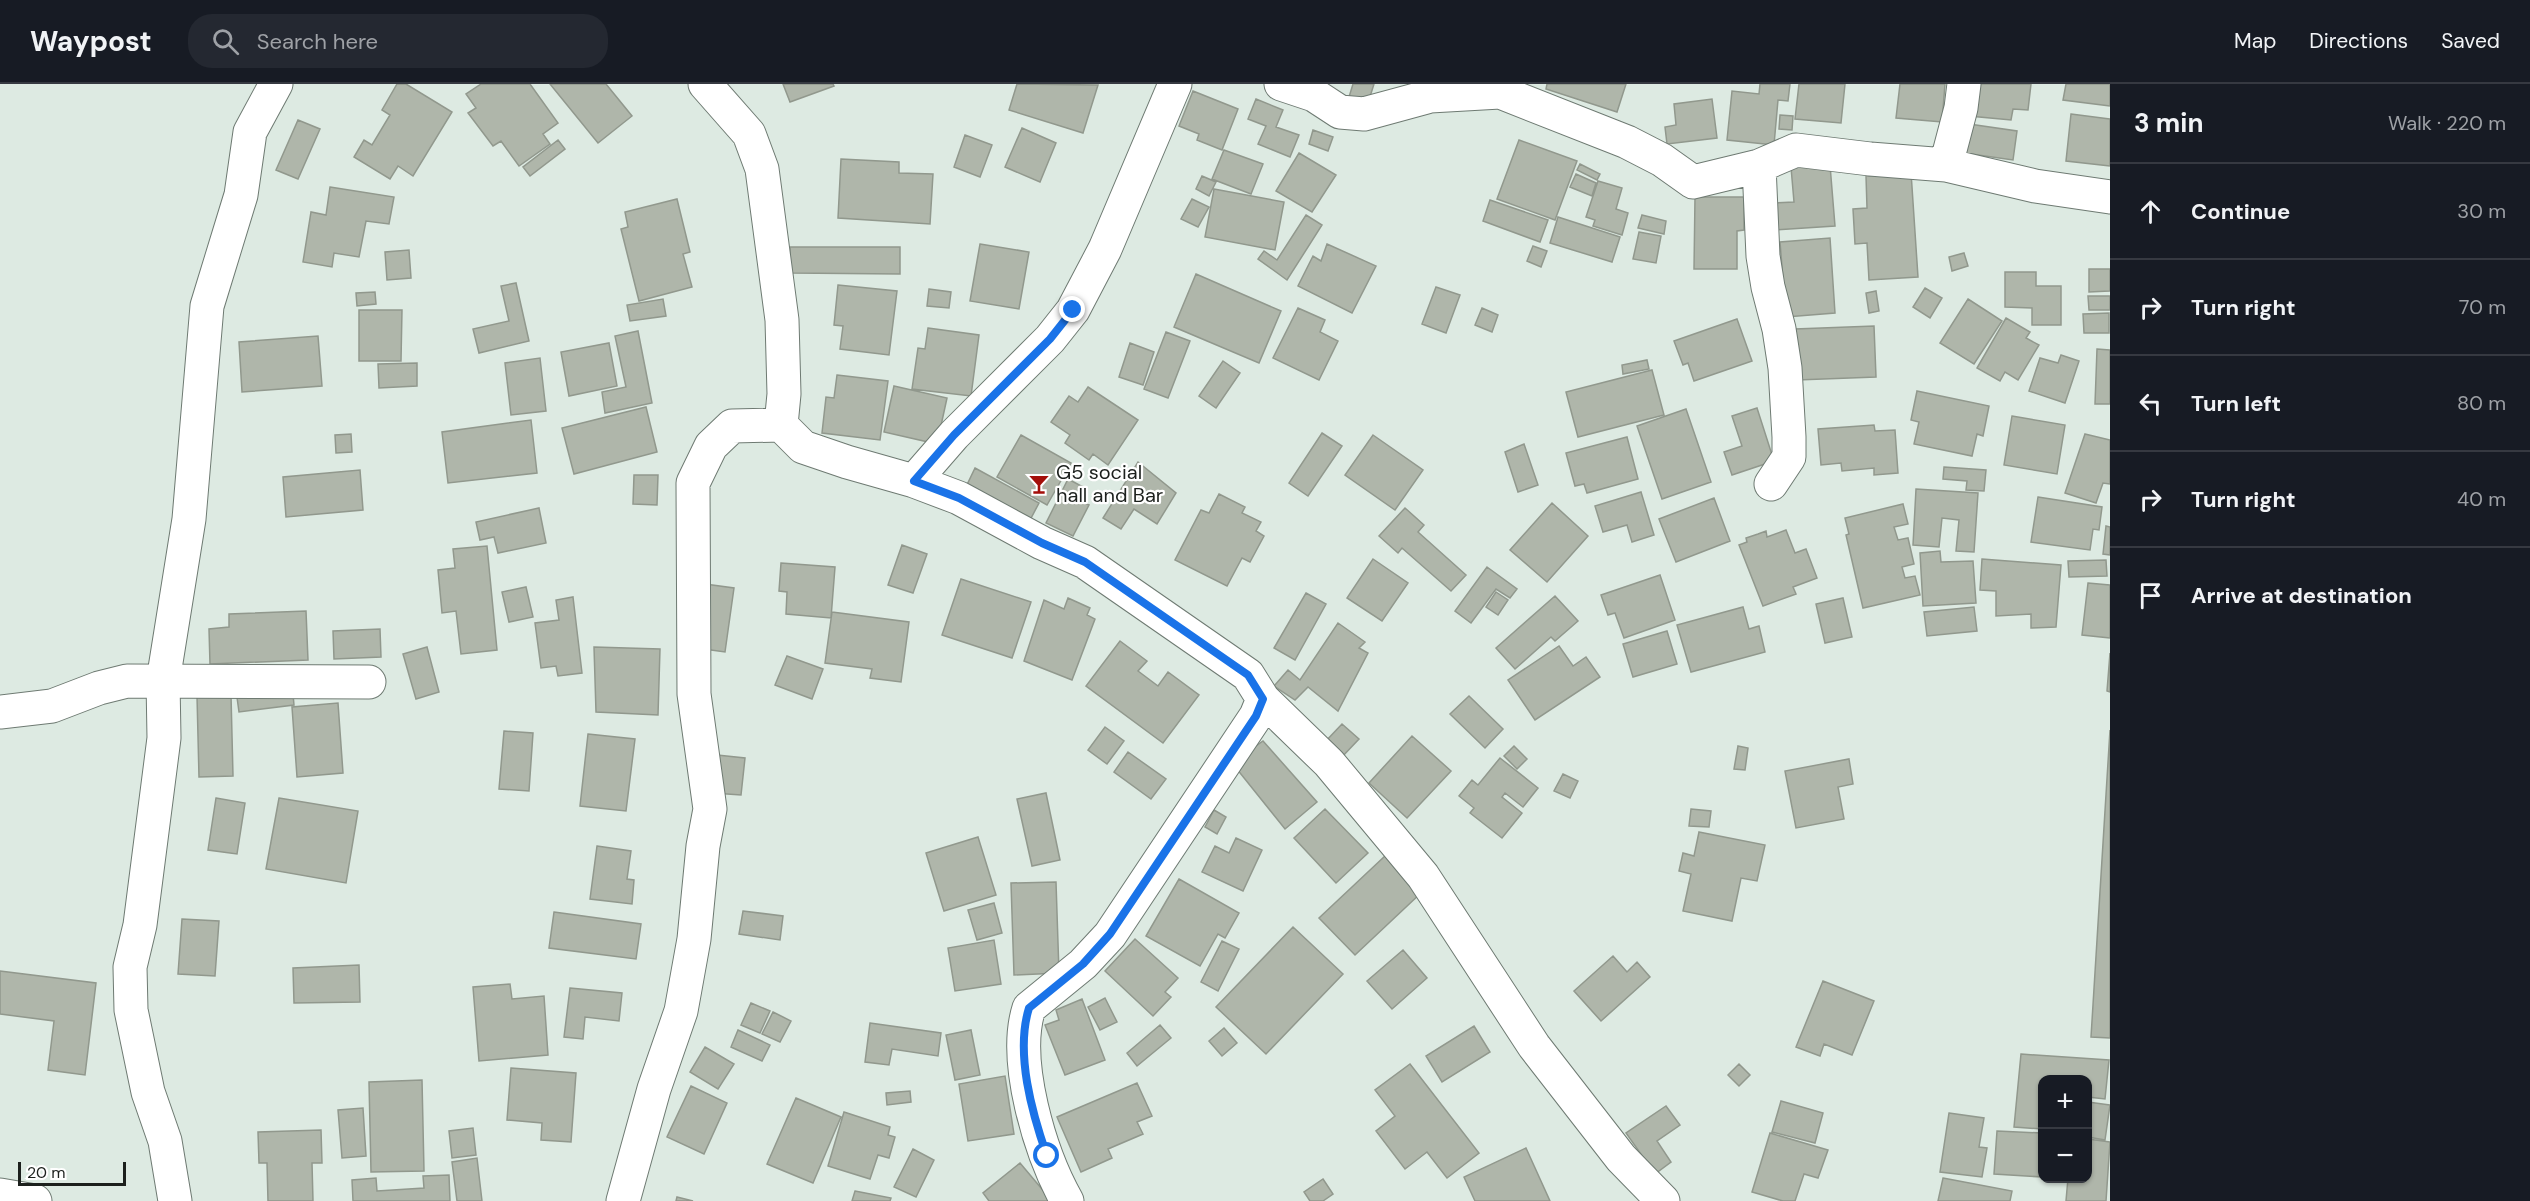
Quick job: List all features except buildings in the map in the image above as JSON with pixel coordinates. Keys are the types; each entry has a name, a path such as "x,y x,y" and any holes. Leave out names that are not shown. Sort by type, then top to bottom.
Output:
{"street":[{"path":"175,1201 165,1141 148,1092 131,1010 130,967 140,925 164,738 163,681 189,519 207,306 241,195 250,132 276,84"},
{"path":"705,84 749,134 762,169 782,320 784,394 781,425"},
{"path":"914,481 954,435 1042,346 1073,310 1105,249 1175,84"},
{"path":"1281,84 1314,95 1340,112 1364,114 1430,96 1500,92 1627,142 1662,160 1693,182 1759,166 1796,150 1946,165 2035,186 2110,197"},
{"path":"1946,165 1961,108 1964,84"},
{"path":"1759,166 1763,256 1784,358 1789,437 1789,458 1771,484"},
{"path":"623,1201 654,1089 681,1011 694,939 703,846 710,809 694,694 693,483 711,446 732,426 781,425 803,447 914,481 959,498 1042,543 1085,562 1248,675 1263,699 1329,763 1424,876 1533,1046 1621,1158 1663,1201"},
{"path":"0,712 52,706 99,688 127,681 369,682"},
{"path":"1067,1201 1057,1184 1030,1100 1026,1072 1029,1008 1083,964 1110,934 1256,716 1263,699"},
{"path":"0,1195 35,1201"}],"place":[{"name":"G5 social hall and Bar","path":"1039,484"}],"route":[{"path":"1047,1156 1030,1100 1026,1072 1026,1027 1029,1008 1083,964 1110,934 1256,716 1263,699 1248,675 1085,562 1042,543 959,498 914,481 974,414 1050,339 1073,310"}]}
